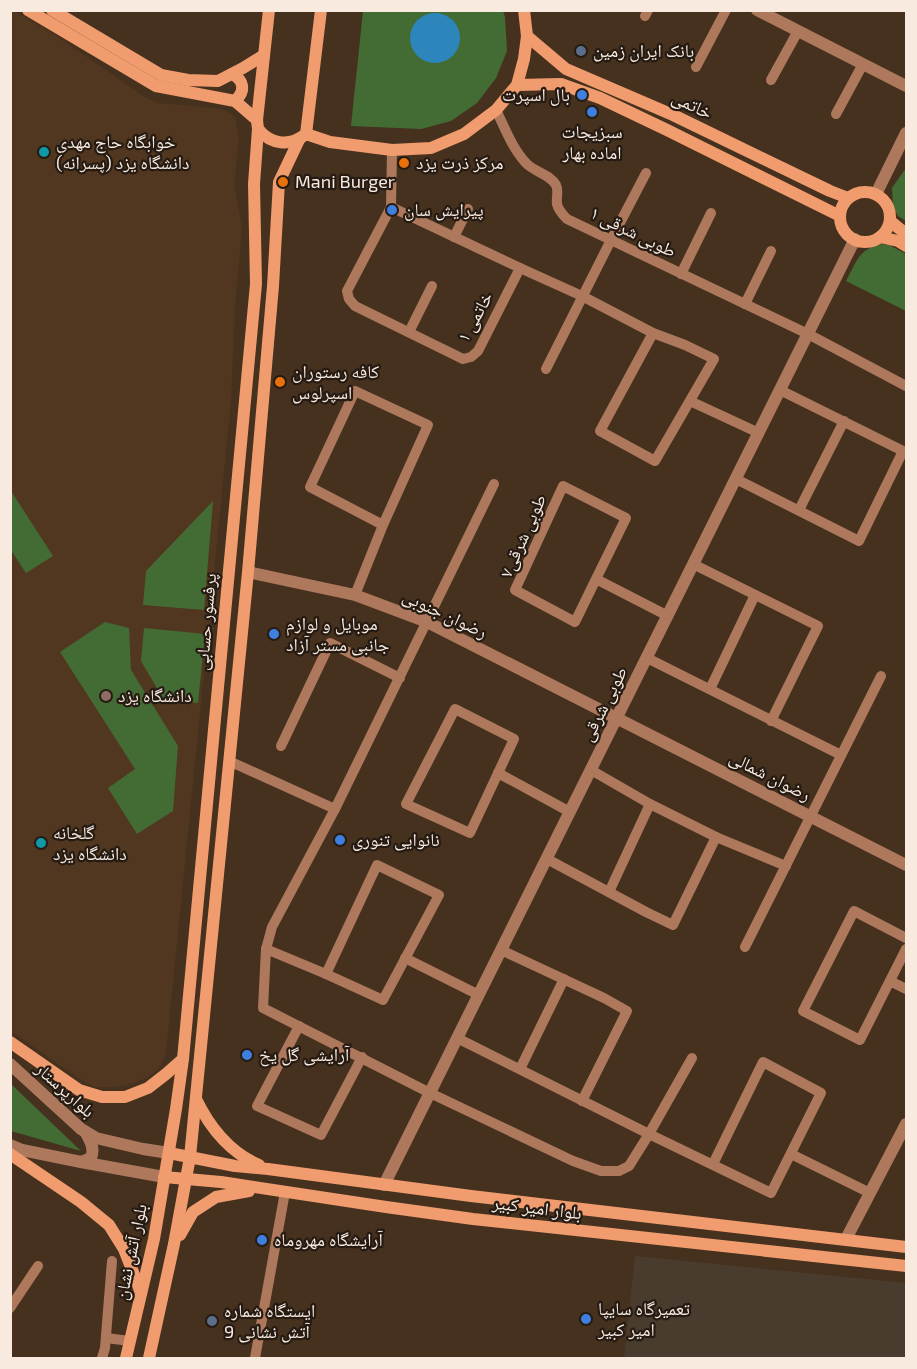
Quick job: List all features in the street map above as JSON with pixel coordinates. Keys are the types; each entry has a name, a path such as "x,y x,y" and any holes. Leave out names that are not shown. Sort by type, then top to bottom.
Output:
{"main road":[{"path":"28,10 156,86 236,100 263,135 271,140 281,143 302,137 392,150 431,148 464,134 496,110 517,85 527,36 524,10"},
{"path":"52,10 161,75 188,80 218,81 264,54"},
{"name":"پرفسور حسابی","path":"169,1153 183,1059 256,284 254,184 257,125 269,10"},
{"name":"پرفسور حسابی","path":"190,1156 248,572 273,286 279,183 302,137 321,10"},
{"name":"خاتمی","path":"527,36 566,69 673,115 848,198"},
{"path":"232,74 242,82 243,89 236,100"},
{"name":"خاتمی","path":"517,85 561,84 600,98 840,216"},
{"path":"862,192 876,194 883,198 890,213 890,221 885,232 868,242 855,240 844,230 841,223 840,216 844,203 848,198 862,192"},
{"path":"890,221 906,234"},
{"path":"880,237 906,246"},
{"path":"10,1042 79,1090 102,1097 125,1097 148,1088 183,1059"},
{"path":"195,1098 204,1116 230,1148 268,1169"},
{"name":"بلوار امیر کبیر","path":"169,1153 235,1166 906,1247"},
{"name":"بلوار آتش نشان","path":"126,1359 154,1239 169,1153"},
{"path":"10,1154 81,1202 109,1225 124,1249 141,1294"},
{"path":"148,1359 174,1244 190,1156"},
{"name":"بلوار امیر کبیر","path":"164,1177 186,1178 386,1207 595,1233 906,1266"},
{"path":"174,1244 193,1212 216,1197 258,1189"},
{"path":"595,1233 598,1211"}],"street":[{"path":"696,67 726,10"},
{"path":"757,10 906,86"},
{"path":"771,80 798,31"},
{"path":"836,114 863,64"},
{"name":"طوبی شرقی ۱","path":"496,110 512,143 528,165 555,183 558,190 557,204 567,219 808,334 906,384"},
{"path":"876,194 906,133"},
{"name":"خاتمی ۱","path":"392,150 391,207 347,291 349,299 355,306 463,359 471,357 478,351 520,268"},
{"path":"546,369 646,173"},
{"path":"391,207 582,296 653,333 714,359 655,461 600,431 653,333"},
{"path":"454,237 468,209"},
{"path":"681,274 711,213"},
{"name":"طوبی شرقی","path":"384,1185 855,240"},
{"path":"745,304 771,252"},
{"path":"409,332 432,286"},
{"path":"736,479 859,541 903,451 780,390"},
{"path":"355,595 383,525 428,426 355,391 310,487 383,525"},
{"path":"690,401 759,433"},
{"path":"799,510 844,422"},
{"path":"494,484 335,809 272,927 266,949 263,1008 430,1093 573,1161 601,1171 619,1171 629,1166 692,1058"},
{"name":"طوبی شرقی۷","path":"563,486 626,518 596,579 575,622 515,590 563,486"},
{"path":"693,564 818,626 771,721"},
{"name":"رضوان جنوبی","path":"248,572 355,595 427,622 616,719"},
{"path":"596,579 668,616"},
{"path":"710,689 755,595"},
{"path":"281,746 330,643 400,678"},
{"path":"646,658 841,755"},
{"path":"745,947 881,676"},
{"path":"455,709 514,739 498,773 470,833 406,804 455,709"},
{"name":"رضوان شمالی","path":"616,719 906,864"},
{"path":"229,761 335,809"},
{"path":"591,770 716,837 786,866"},
{"path":"498,773 570,812"},
{"path":"609,892 651,804"},
{"path":"547,859 673,925 716,837"},
{"path":"266,949 383,1000 440,896 376,865 326,974"},
{"path":"906,938 854,912 803,1011 860,1040 906,949"},
{"path":"501,950 627,1011 582,1101"},
{"path":"405,958 479,995"},
{"path":"520,1070 564,979"},
{"path":"890,981 906,989"},
{"path":"299,1026 257,1106 321,1135 362,1058"},
{"path":"457,1038 771,1193 821,1093 763,1062 713,1164"},
{"name":"بلوارپرستار","path":"10,1064 81,1129 96,1138 169,1153"},
{"path":"846,1239 906,1124"},
{"path":"81,1162 91,1158 93,1154 86,1132"},
{"path":"10,1145 22,1150 164,1177"},
{"path":"791,1154 870,1194"},
{"path":"255,1359 285,1192"},
{"path":"102,1359 105,1348 112,1262"},
{"path":"10,1308 38,1266"},
{"path":"106,1338 130,1341"}],"shaded area":[{"name":"دانشگاه یزد","path":"13,10 55,35 146,98 159,103 222,109 235,117 239,137 234,186 242,227 235,308 231,402 166,1053 159,1069 146,1078 116,1087 95,1087 11,1031 10,11"},
{"path":"635,1256 906,1283 906,1358 624,1358"}],"green space":[{"path":"363,11 503,11 507,51 496,78 477,103 451,121 421,129 351,126"},
{"path":"906,168 906,221 898,216 893,206 892,188"},
{"path":"881,244 889,245 906,254 906,311 846,281 863,253"},
{"path":"11,491 53,556 26,573 11,550"},
{"path":"213,501 204,610 143,605 146,571"},
{"path":"105,622 129,628 131,670 178,746 173,811 137,834 108,788 135,769 60,652"},
{"path":"144,628 205,634 198,703 164,700 141,661"},
{"path":"11,1084 81,1151 11,1131"}],"water":[{"path":"430,13 440,13 453,20 460,33 460,43 453,56 440,63 430,63 421,59 414,52 410,43 410,33 414,24 421,17"}],"place":[{"name":"بانک ایران زمین","path":"581,51"},
{"name":"بال اسپرت","path":"582,95"},
{"name":"سبزیجات اماده بهار","path":"592,112"},
{"name":"خوابگاه حاج مهدی (پسرانه) دانشگاه یزد","path":"44,152"},
{"name":"مرکز ذرت یزد","path":"404,163"},
{"name":"Mani Burger","path":"283,182"},
{"name":"پیرایش سان","path":"392,210"},
{"name":"کافه رستوران اسپرلوس","path":"280,382"},
{"name":"موبایل و لوازم جانبی مستر آزاد","path":"274,634"},
{"name":"دانشگاه یزد","path":"106,696"},
{"name":"نانوایی تنوری","path":"340,840"},
{"name":"گلخانه دانشگاه یزد","path":"41,843"},
{"name":"آرایشی گل یخ","path":"247,1055"},
{"name":"آرایشگاه مهروماه","path":"262,1240"},
{"name":"تعمیرگاه سایپا امیر کبیر","path":"586,1319"},
{"name":"ایستگاه شماره 9 آتش نشانی","path":"212,1321"}]}
